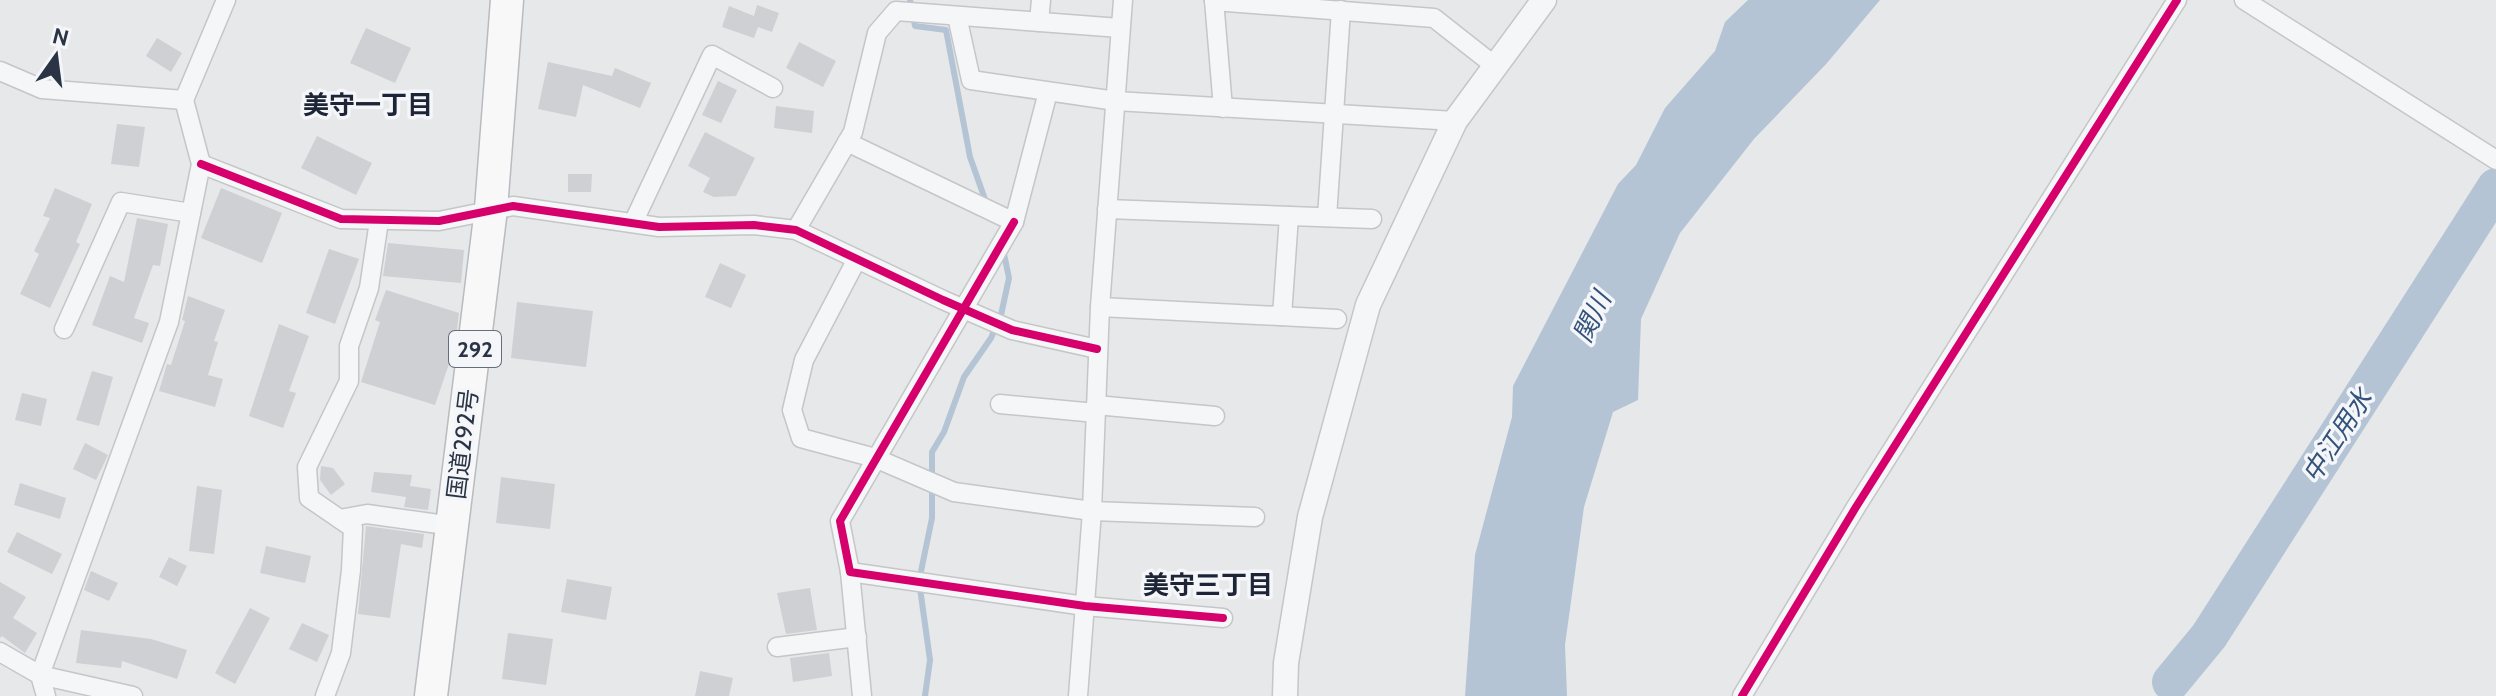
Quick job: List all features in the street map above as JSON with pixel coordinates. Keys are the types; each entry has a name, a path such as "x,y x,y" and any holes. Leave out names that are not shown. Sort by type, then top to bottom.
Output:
{"highway":[{"name":"国道292号","path":"431,696 491,209 507,0"}],"street":[{"path":"46,696 40,675 169,322 201,164 184,100 226,0"},
{"path":"1039,22 1041,0"},
{"path":"1078,696 1092,511 1097,349 1123,0"},
{"path":"1285,696 1286,663 1310,517 1368,305 1455,121 1544,0"},
{"path":"1742,696 1856,507 2177,0"},
{"path":"2244,0 2496,160"},
{"path":"1223,108 1214,1 1434,18 1495,66"},
{"path":"796,230 853,132 877,33 896,11 908,6 957,16 1120,28"},
{"path":"1327,217 1341,10"},
{"path":"957,16 971,80 1116,101 1455,121"},
{"path":"633,223 712,55 773,88"},
{"path":"0,71 42,89 184,100"},
{"path":"866,696 840,521 1014,222 1048,92"},
{"path":"847,142 1014,222"},
{"path":"201,164 341,219 439,221 513,206 659,227 754,225 796,230 1012,330 1097,349"},
{"path":"64,329 121,202 191,213"},
{"path":"1107,209 1372,219"},
{"path":"1282,316 1289,216"},
{"path":"325,696 341,653 353,528 309,498 307,467 349,381 349,346 369,288 379,221"},
{"path":"857,259 804,360 792,410 801,438 875,458 954,492 1092,511 1255,517"},
{"path":"1100,307 1337,319"},
{"path":"1000,404 1215,416"},
{"path":"340,519 367,514 453,526"},
{"path":"850,572 1085,606 1223,618"},
{"path":"777,647 857,637"},
{"path":"0,652 40,675 133,696"}],"water":[{"name":"関川","path":"1748,0 1880,0 1827,63 1754,139 1680,233 1641,319 1638,400 1613,412 1584,507 1565,645 1567,696 1465,696 1475,555 1512,417 1513,386 1618,184 1636,165 1665,108 1715,51 1725,22"}],"building":[{"path":"757,5 779,13 772,32 758,27 754,38 722,27 729,6 754,16"},
{"path":"366,28 411,48 395,83 350,63"},
{"path":"157,38 182,53 171,72 146,56"},
{"path":"799,42 836,61 823,87 786,68"},
{"path":"548,62 612,76 615,68 651,83 640,108 583,85 576,117 538,109"},
{"path":"718,81 737,90 721,123 702,115"},
{"path":"776,106 814,111 812,133 774,128"},
{"path":"117,124 145,127 139,167 111,164"},
{"path":"705,132 755,158 736,196 714,197 703,192 710,178 688,166"},
{"path":"317,136 372,163 356,195 301,168"},
{"path":"568,174 592,174 591,192 568,192"},
{"path":"55,188 92,204 76,242 80,244 50,308 20,294 39,254 34,251 50,218 43,216"},
{"path":"221,188 282,213 262,263 201,238"},
{"path":"137,218 168,224 160,266 153,265 134,318 149,323 142,343 92,325 110,276 124,282"},
{"path":"388,243 464,250 461,283 383,276"},
{"path":"329,249 359,259 335,324 306,313"},
{"path":"720,263 746,275 731,308 705,297"},
{"path":"386,290 459,313 455,346 435,405 361,382 380,322 375,320"},
{"path":"188,296 225,310 214,341 218,342 208,375 223,379 215,407 159,391 185,321 182,320"},
{"path":"517,302 593,311 586,367 511,358"},
{"path":"279,324 309,336 289,391 296,393 283,428 249,416"},
{"path":"92,371 113,377 99,426 76,420"},
{"path":"22,393 47,399 41,426 15,420"},
{"path":"85,443 108,455 96,480 73,469"},
{"path":"321,466 333,468 345,484 331,495 320,480"},
{"path":"374,472 412,475 410,486 431,489 428,510 404,507 406,497 371,492"},
{"path":"501,477 555,484 550,529 496,523"},
{"path":"20,483 66,498 60,519 14,505"},
{"path":"197,486 222,490 214,554 189,551"},
{"path":"366,526 424,534 422,548 401,544 390,618 358,614"},
{"path":"17,532 62,554 52,574 7,552"},
{"path":"266,546 311,556 305,583 260,573"},
{"path":"169,557 187,566 177,586 159,577"},
{"path":"91,571 118,583 109,601 84,590"},
{"path":"567,579 612,587 606,620 561,612"},
{"path":"0,582 26,597 13,618 37,633 25,653 2,636 0,638"},
{"path":"810,588 817,630 786,634 777,593"},
{"path":"250,608 270,618 235,684 215,673"},
{"path":"302,623 329,635 317,662 289,649"},
{"path":"81,630 151,639 187,650 177,679 122,661 121,668 76,663"},
{"path":"508,633 553,639 546,685 502,679"},
{"path":"829,653 832,676 793,682 790,658"},
{"path":"700,671 733,678 729,696 695,696"}],"waterway":[{"path":"910,0 915,26 946,30 970,157 987,205"},
{"name":"中江用水","path":"2171,682 2209,636 2496,187"},
{"path":"925,696 930,660 919,581 932,518 932,452 944,432 964,377 991,338 1001,315 1009,278 1003,249"}],"cycle path":[{"path":"1742,696 1856,507 2177,0"},
{"path":"201,164 341,219 439,221 513,206 659,227 754,225 796,230 1012,330 1097,349"},
{"path":"1014,222 840,521 850,572 1085,606 1223,618"}],"district":[{"name":"美守一丁目","path":"368,105"},
{"name":"美守三丁目","path":"1208,585"}]}
